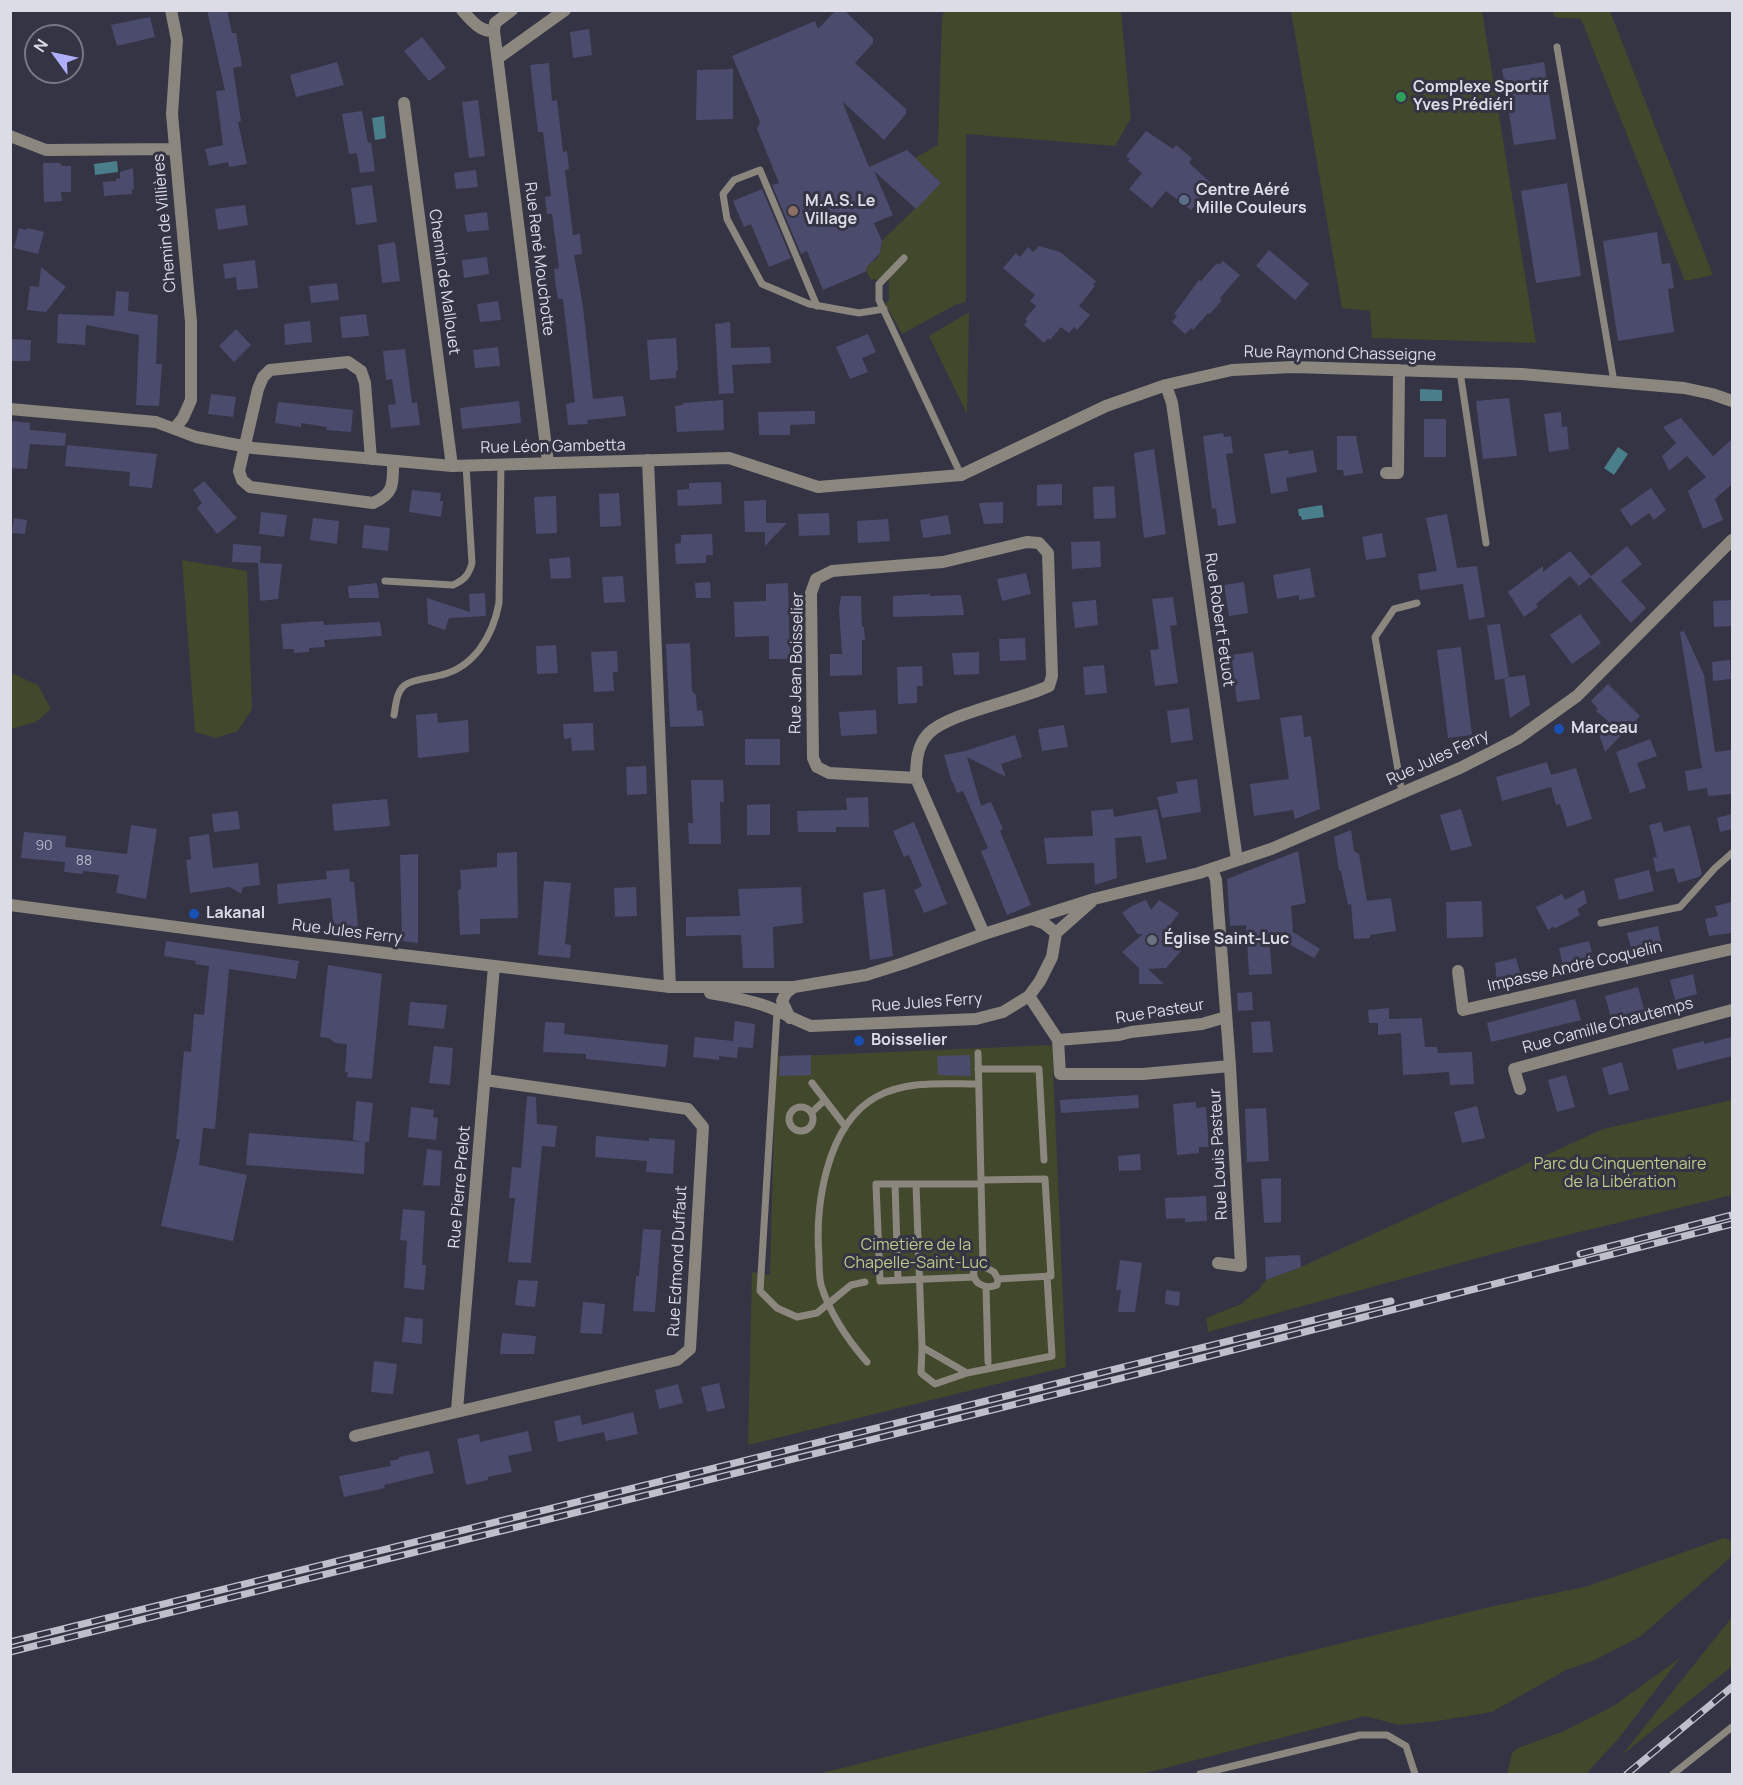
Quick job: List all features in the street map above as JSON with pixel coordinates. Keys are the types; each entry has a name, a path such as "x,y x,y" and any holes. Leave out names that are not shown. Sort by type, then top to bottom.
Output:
{"street":[{"name":"Chemin de Villières","path":"171,10 177,40 172,114 191,322 191,400 183,418 175,428"},
{"path":"462,10 478,26 490,32 494,31 495,23 512,10"},
{"path":"498,58 565,10"},
{"name":"Rue René Mouchotte","path":"494,31 548,463"},
{"name":"Chemin de Mallouet","path":"404,103 452,466"},
{"path":"10,136 46,150 175,149"},
{"path":"371,459 365,382 361,371 348,362 270,370 262,377 239,471 243,480 250,487 373,503 386,497 393,483 393,460"},
{"name":"Rue Raymond Chasseigne","path":"648,460 729,458 818,487 961,475 1106,406 1166,385 1232,370 1292,367 1522,374 1684,388 1712,393 1732,401"},
{"path":"1386,473 1398,472 1399,370"},
{"name":"Rue Robert Fetuot","path":"1166,385 1172,404 1237,860"},
{"name":"Rue Léon Gambetta","path":"10,410 156,422 196,437 245,446 452,466 648,460 676,987"},
{"name":"Rue Jules Ferry","path":"676,987 794,987 866,975 1032,918 1094,899 1212,869 1271,849 1460,768 1516,739 1577,696 1732,540"},
{"name":"Rue Jean Boisselier","path":"1027,542 1039,543 1047,553 1052,676 1049,686 1033,694 942,723 927,736 916,757 916,778 829,773 817,767 813,758 811,593 816,579 832,571 943,562 1027,542"},
{"path":"916,778 984,934"},
{"name":"Rue Pasteur","path":"1058,1040 1202,1024 1226,1017 1216,880 1212,869"},
{"name":"Rue Jules Ferry","path":"10,905 252,937 676,987 747,1000 812,1026 976,1019 1003,1012 1029,996 1040,981 1052,957 1056,933 1094,899"},
{"path":"1032,918 1045,924 1056,933"},
{"name":"Impasse André Coquelin","path":"1458,971 1462,1010 1732,949"},
{"name":"Rue Pierre Prelot","path":"457,1410 494,966"},
{"path":"791,1019 782,1001 786,993 794,987"},
{"path":"1029,996 1058,1040 1060,1074 1143,1074 1230,1066"},
{"name":"Rue Camille Chautemps","path":"1520,1089 1514,1069 1732,1010"},
{"name":"Rue Louis Pasteur","path":"1218,1263 1241,1266 1226,1017"},
{"name":"Rue Edmond Duffaut","path":"354,1436 677,1360 690,1349 703,1127 688,1109 485,1080"}],"lane":[{"path":"1557,47 1614,382"},
{"path":"818,306 760,170 734,180 723,194 727,219 762,284 818,306 859,313 884,309"},
{"path":"904,258 879,284 879,300 961,475"},
{"path":"1460,372 1486,543"},
{"path":"394,715 398,693 406,684 445,674 469,662 496,622 499,603 501,464"},
{"path":"385,581 453,585 463,581 470,572 472,563 466,465"},
{"path":"1402,793 1375,637 1394,609 1417,603"},
{"path":"1601,923 1680,908 1715,868 1732,853"},
{"path":"777,1012 760,1291 777,1308 797,1317 817,1313 851,1285 865,1282"},
{"path":"978,1053 983,1266"},
{"path":"978,1069 1039,1069 1044,1160"},
{"path":"812,1083 845,1126"},
{"path":"867,1362 847,1339 828,1304 820,1282 817,1236 819,1206 829,1161 845,1126 875,1097 909,1085 978,1084"},
{"path":"812,1112 825,1100"},
{"path":"974,1277 880,1281 876,1184 1045,1179 1051,1276 998,1279"},
{"path":"895,1184 898,1280"},
{"path":"916,1184 921,1373 935,1384 968,1373 1052,1356 1047,1276"},
{"path":"983,1266 994,1272 998,1279 997,1286 986,1287 979,1284 974,1277 975,1269 983,1266"},
{"path":"986,1287 988,1362"},
{"path":"922,1347 968,1373"},
{"path":"1673,1774 1732,1727"},
{"path":"1200,1774 1360,1735 1387,1735 1406,1746 1415,1774"}],"green space":[{"path":"945,11 1121,11 1131,118 1115,146 966,134 966,302 957,304 902,334 885,304 889,300 889,281 870,279 863,262 869,257 873,262 875,260 880,253 882,241 941,183 915,158 938,145 942,16"},
{"name":"Complexe Sportif Yves Prédiéri","path":"1291,11 1482,11 1536,343 1372,338 1370,311 1342,308"},
{"path":"1553,11 1610,11 1713,275 1685,281 1581,19 1554,17"},
{"path":"969,312 967,414 929,336"},
{"path":"182,560 247,571 252,709 238,731 216,738 195,732"},
{"path":"11,673 38,685 51,709 36,722 11,729"},
{"name":"Cimetière de la Chapelle-Saint-Luc","path":"1052,1045 1066,1367 748,1445 752,1272 770,1275 776,1057"},
{"name":"Parc du Cinquentenaire de la Libération","path":"1732,1100 1732,1195 1518,1247 1208,1332 1206,1318 1241,1304 1266,1280 1301,1267 1603,1129"},
{"path":"1724,1538 1732,1542 1730,1558 1641,1636 1595,1660 1566,1670 1492,1712 1399,1725 1365,1716 1142,1774 818,1774 1117,1698 1490,1607 1588,1586"},
{"path":"1732,1617 1732,1666 1621,1756"},
{"path":"1680,1658 1619,1738 1586,1774 1507,1774 1512,1753 1518,1748 1564,1731 1615,1705"}],"water":[{"path":"384,116 386,138 375,140 372,118"},
{"path":"117,161 118,172 95,175 94,164"},
{"path":"1420,389 1442,390 1442,401 1420,401"},
{"path":"1618,447 1628,454 1614,475 1604,468"},
{"path":"1322,505 1324,517 1302,520 1299,516 1298,509"}],"building":[{"path":"207,10 227,10 232,33 236,33 242,66 233,68 241,121 238,122 247,164 229,167 228,162 209,166 205,149 223,145 216,91 225,90"},
{"path":"836,10 844,10 873,38 873,43 855,63 906,109 906,114 884,140 842,101 869,167 907,150 941,183 916,209 874,171 893,215 874,223 882,241 880,253 866,268 867,271 823,290 807,251 801,254 772,185 779,183 757,129 760,122 732,56 815,21 818,29"},
{"path":"150,17 155,37 117,46 111,25"},
{"path":"589,29 592,55 573,58 570,32"},
{"path":"422,37 446,68 429,81 404,51"},
{"path":"337,62 344,85 296,97 290,75"},
{"path":"1544,62 1556,139 1514,145 1502,69"},
{"path":"549,63 552,101 557,100 563,152 567,151 569,169 565,170 573,235 580,234 582,254 574,255 583,307 593,399 623,396 626,416 587,420 588,424 568,425 566,404 575,402 563,299 558,299 555,281 554,269 559,268 552,214 547,214 545,197 551,196 543,132 538,132 530,65"},
{"path":"733,69 733,119 696,120 697,70"},
{"path":"478,100 485,156 469,158 462,102"},
{"path":"362,111 368,143 371,142 375,171 360,173 357,153 349,154 342,114"},
{"path":"1146,131 1173,149 1176,145 1192,158 1189,163 1212,184 1191,210 1166,191 1152,208 1129,189 1142,173 1128,161 1130,159 1126,156"},
{"path":"43,163 60,163 62,166 71,166 71,192 61,192 62,201 44,202"},
{"path":"133,168 134,189 132,189 132,194 104,196 103,182 116,181 120,178 120,172"},
{"path":"476,170 478,187 456,189 454,173"},
{"path":"1567,183 1581,276 1536,283 1521,191"},
{"path":"372,185 377,222 356,225 351,188"},
{"path":"762,189 791,258 769,267 751,224 744,227 733,201"},
{"path":"245,205 248,225 218,230 215,209"},
{"path":"487,212 489,230 467,232 464,215"},
{"path":"19,228 44,232 38,254 14,248"},
{"path":"1657,232 1662,264 1670,263 1674,288 1668,289 1674,332 1618,341 1603,241"},
{"path":"395,242 400,281 382,283 378,245"},
{"path":"1039,246 1060,252 1096,281 1093,285 1095,286 1079,306 1090,315 1077,330 1074,327 1069,333 1061,327 1050,340 1048,338 1044,343 1024,325 1027,321 1025,319 1036,306 1030,301 1035,295 1003,268 1016,253 1020,257 1028,247 1033,252"},
{"path":"1269,250 1309,284 1295,300 1256,266"},
{"path":"487,257 489,274 464,278 462,260"},
{"path":"255,260 258,288 237,290 236,277 225,279 223,264"},
{"path":"1223,261 1240,275 1220,298 1222,300 1210,314 1208,313 1193,330 1191,328 1185,334 1172,322 1177,316 1174,314 1199,280 1201,281 1217,263 1219,265"},
{"path":"41,267 66,287 46,312 27,310 30,286 39,287"},
{"path":"337,283 339,300 311,303 309,286"},
{"path":"116,291 129,292 128,311 158,315 156,364 162,364 159,406 136,405 139,335 86,325 85,345 57,343 58,314 114,316"},
{"path":"498,301 501,320 480,322 477,304"},
{"path":"366,314 369,336 342,338 340,317"},
{"path":"310,321 312,342 285,345 284,324"},
{"path":"730,322 731,348 770,347 771,363 732,365 734,393 719,394 715,324"},
{"path":"236,329 251,345 234,362 219,346"},
{"path":"868,334 876,352 862,358 868,372 850,379 836,347"},
{"path":"676,338 678,370 676,378 650,380 647,340"},
{"path":"10,339 31,340 30,361 10,361"},
{"path":"498,347 500,366 475,368 473,350"},
{"path":"405,349 412,403 417,402 420,425 391,428 388,405 396,404 392,379 386,380 383,351"},
{"path":"211,394 236,397 233,417 208,414"},
{"path":"1509,398 1517,456 1483,459 1476,401"},
{"path":"723,400 724,430 677,432 675,406 683,405 683,403"},
{"path":"519,401 521,423 462,429 460,408"},
{"path":"278,402 353,410 351,432 326,430 327,427 301,423 301,427 275,423"},
{"path":"815,411 815,424 790,425 790,435 759,435 758,412"},
{"path":"1561,412 1562,427 1567,426 1569,449 1549,452 1544,414"},
{"path":"1681,418 1713,456 1732,439 1732,484 1715,499 1723,520 1703,529 1688,491 1706,477 1687,456 1669,471 1662,456 1676,443 1663,427"},
{"path":"1424,419 1446,419 1446,457 1424,457"},
{"path":"10,421 30,423 30,430 66,433 65,446 30,444 27,469 10,468"},
{"path":"1223,433 1224,437 1231,436 1233,453 1226,454 1236,523 1218,526 1216,508 1212,509 1203,436"},
{"path":"1337,436 1356,436 1363,473 1344,476 1343,470 1337,470"},
{"path":"67,445 157,454 152,488 129,486 130,472 65,466"},
{"path":"1154,449 1166,534 1144,538 1134,453"},
{"path":"1288,450 1289,454 1313,450 1317,472 1286,478 1288,491 1271,494 1264,454"},
{"path":"204,481 237,518 217,534 197,508 202,503 193,490"},
{"path":"721,482 722,504 678,506 677,490 689,489 689,483"},
{"path":"1062,484 1062,505 1037,506 1037,485"},
{"path":"1114,486 1116,518 1094,519 1093,487"},
{"path":"1651,488 1666,510 1654,520 1649,513 1631,526 1620,510"},
{"path":"412,490 441,493 440,501 443,501 441,517 409,512"},
{"path":"619,493 621,526 600,527 599,494"},
{"path":"556,496 557,533 536,534 534,497"},
{"path":"766,500 766,523 787,523 765,546 765,532 745,532 744,501"},
{"path":"1003,502 1003,523 984,524 979,503"},
{"path":"261,512 287,515 284,537 259,534"},
{"path":"829,513 830,535 799,536 798,514"},
{"path":"1447,514 1457,568 1477,566 1485,617 1469,620 1463,584 1420,590 1418,574 1437,571 1426,518"},
{"path":"948,515 951,534 923,538 920,520"},
{"path":"14,518 27,520 25,534 12,533"},
{"path":"313,518 339,521 337,544 310,540"},
{"path":"888,519 890,541 858,543 857,521"},
{"path":"364,525 390,528 388,551 362,548"},
{"path":"1382,533 1386,557 1366,560 1362,537"},
{"path":"712,534 713,555 706,555 706,563 676,564 675,544 681,543 681,535"},
{"path":"1100,541 1101,567 1072,569 1071,542"},
{"path":"233,544 261,546 260,563 282,564 278,599 260,601 258,563 232,562"},
{"path":"1627,546 1642,564 1621,581 1646,608 1631,623 1590,577"},
{"path":"1570,551 1591,576 1579,586 1570,576 1536,604 1538,607 1524,617 1508,592 1543,566 1543,572"},
{"path":"570,557 571,578 551,579 549,559"},
{"path":"1310,568 1315,597 1299,600 1299,595 1277,599 1273,575"},
{"path":"1026,573 1031,594 1002,601 997,579"},
{"path":"623,576 625,602 604,603 602,577"},
{"path":"710,582 711,598 696,598 695,583"},
{"path":"1244,582 1248,613 1229,616 1224,585"},
{"path":"377,583 379,598 349,598 348,586"},
{"path":"788,583 790,659 769,659 769,636 735,637 734,602 766,601 766,584"},
{"path":"485,593 486,616 449,618 445,630 428,624 427,598 470,612 469,594"},
{"path":"930,594 930,596 961,595 964,615 893,617 893,596"},
{"path":"841,596 861,596 862,627 864,627 865,640 862,640 862,675 830,676 830,654 842,654 839,609"},
{"path":"1173,597 1177,625 1170,626 1178,683 1155,686 1150,650 1159,649 1152,599"},
{"path":"1096,600 1098,625 1075,628 1072,602"},
{"path":"1732,600 1732,626 1714,627 1713,601"},
{"path":"1580,614 1601,643 1572,664 1550,635"},
{"path":"323,621 324,625 380,622 382,636 324,640 325,647 309,648 309,652 294,653 294,649 283,649 281,624"},
{"path":"1500,624 1509,678 1495,680 1487,625"},
{"path":"1684,631 1704,675 1715,752 1732,750 1732,794 1708,796 1707,788 1688,791 1685,771 1702,768 1680,632"},
{"path":"1025,638 1026,660 1000,661 999,639"},
{"path":"690,643 692,691 696,695 697,711 702,710 704,726 670,727 666,644"},
{"path":"556,645 558,673 537,674 536,646"},
{"path":"1461,647 1472,735 1448,738 1437,650"},
{"path":"617,651 618,672 613,672 614,691 594,692 591,652"},
{"path":"979,652 979,674 954,675 952,653"},
{"path":"1253,652 1260,699 1237,702 1231,655"},
{"path":"1730,660 1731,679 1713,681 1712,662"},
{"path":"1104,665 1107,693 1085,695 1083,667"},
{"path":"922,666 923,686 917,686 917,703 898,704 897,667"},
{"path":"1525,675 1530,705 1510,718 1504,678"},
{"path":"1608,684 1640,716 1605,752 1596,725 1608,721 1596,711 1598,709 1591,701"},
{"path":"1189,708 1193,740 1171,743 1167,711"},
{"path":"876,710 877,734 841,736 839,712"},
{"path":"437,713 438,723 468,720 469,752 418,758 416,715"},
{"path":"1302,715 1304,737 1311,736 1320,809 1295,819 1293,810 1254,816 1250,784 1289,779 1280,718"},
{"path":"593,723 594,750 572,751 571,738 564,739 563,724"},
{"path":"1064,725 1068,747 1042,751 1038,729"},
{"path":"1015,735 1022,757 1001,764 1006,777 967,757 981,806 991,802 1003,829 1000,831 1031,905 1007,915 981,851 988,848 963,791 957,793 944,755 965,751"},
{"path":"745,739 780,739 780,765 745,765"},
{"path":"1650,739 1657,756 1637,763 1646,788 1630,793 1616,752"},
{"path":"1547,762 1551,775 1576,768 1592,819 1567,827 1560,804 1556,805 1551,787 1502,801 1496,777"},
{"path":"646,766 647,794 627,795 626,767"},
{"path":"1197,779 1201,812 1162,818 1157,797 1178,793 1176,782"},
{"path":"691,780 723,780 724,802 720,802 721,844 689,844 688,823 693,823"},
{"path":"868,797 869,827 836,827 836,832 798,832 797,811 847,810 846,798"},
{"path":"387,799 390,826 334,831 332,804"},
{"path":"770,804 770,835 747,835 747,805"},
{"path":"1113,809 1114,817 1157,809 1167,859 1146,863 1141,836 1115,838 1117,878 1095,885 1094,863 1047,864 1044,838 1093,836 1091,811"},
{"path":"1461,809 1472,846 1451,851 1440,815"},
{"path":"238,811 240,829 214,832 212,814"},
{"path":"1732,814 1732,829 1720,832 1717,818"},
{"path":"914,822 947,904 924,913 914,890 922,886 909,855 904,857 893,831"},
{"path":"1661,822 1664,832 1690,825 1702,874 1699,877 1678,883 1674,868 1656,872 1653,858 1657,857 1649,825"},
{"path":"131,825 157,829 146,899 116,893 119,875 83,871 83,874 64,872 65,862 21,858 24,832 66,836 65,847 127,854"},
{"path":"1351,830 1354,851 1359,854 1367,901 1391,898 1396,931 1370,935 1370,938 1354,939 1351,904 1348,905 1341,871 1339,871 1334,837"},
{"path":"209,834 213,868 258,863 260,885 243,887 241,894 230,887 190,893 186,860 191,859 189,837"},
{"path":"1298,851 1306,903 1291,906 1293,932 1320,949 1314,958 1269,933 1272,974 1249,975 1246,925 1230,926 1227,879"},
{"path":"517,852 518,918 480,919 480,934 460,935 458,890 461,889 460,870 497,867 497,853"},
{"path":"418,854 418,943 402,941 400,855"},
{"path":"349,869 350,882 354,882 359,937 334,933 331,898 278,904 277,884 327,879 326,871"},
{"path":"1649,870 1654,891 1619,900 1614,879"},
{"path":"544,881 571,883 565,944 571,945 570,958 538,955"},
{"path":"636,887 637,916 615,917 614,888"},
{"path":"801,887 803,923 773,927 774,968 743,968 741,935 686,936 686,917 740,916 738,889"},
{"path":"885,889 893,956 870,960 863,893"},
{"path":"1584,890 1587,903 1577,909 1580,915 1548,930 1536,907 1562,894 1565,900"},
{"name":"Église Saint-Luc","path":"1146,900 1151,910 1159,900 1179,913 1165,932 1181,951 1166,968 1148,969 1164,984 1139,984 1139,968 1122,952 1143,934 1138,934 1122,913"},
{"path":"1482,901 1483,937 1447,938 1446,902"},
{"path":"1732,902 1732,933 1709,936 1705,919 1718,916 1715,906"},
{"path":"1658,926 1662,946 1633,956 1627,933"},
{"path":"166,941 299,961 296,979 229,969 215,1129 203,1128 199,1165 247,1175 233,1241 161,1226 180,1139 176,1139 184,1051 191,1052 194,1014 204,1015 209,966 195,964 196,961 164,956"},
{"path":"1589,941 1595,964 1564,971 1559,948"},
{"path":"1516,958 1521,976 1497,982 1495,963"},
{"path":"328,965 382,974 372,1079 347,1077 348,1072 345,1072 347,1044 335,1043 329,1038 320,1037"},
{"path":"1693,974 1697,994 1675,1000 1670,980"},
{"path":"1638,987 1644,1009 1611,1018 1605,996"},
{"path":"1252,992 1253,1010 1238,1011 1237,993"},
{"path":"1575,999 1581,1020 1491,1042 1487,1023"},
{"path":"410,1002 447,1005 444,1029 408,1025"},
{"path":"1389,1008 1389,1019 1422,1018 1425,1047 1437,1047 1438,1053 1472,1052 1474,1084 1450,1085 1449,1072 1403,1075 1401,1033 1378,1035 1378,1023 1369,1023 1368,1010"},
{"path":"735,1021 755,1024 753,1048 738,1047 737,1058 719,1056 719,1060 693,1057 695,1037 733,1041"},
{"path":"1270,1021 1273,1052 1253,1053 1251,1022"},
{"path":"545,1022 565,1023 564,1034 668,1045 666,1067 586,1059 586,1054 543,1052"},
{"path":"1732,1037 1732,1056 1677,1070 1672,1049"},
{"path":"434,1046 453,1048 450,1085 429,1083"},
{"path":"811,1055 811,1075 779,1076 780,1056"},
{"path":"970,1055 971,1076 938,1075 937,1056"},
{"path":"1622,1062 1629,1090 1609,1095 1602,1068"},
{"path":"1566,1075 1575,1107 1557,1112 1548,1080"},
{"path":"1138,1095 1139,1108 1061,1113 1060,1100"},
{"path":"527,1096 536,1097 537,1124 557,1126 555,1147 542,1146 531,1263 508,1262 515,1198 509,1198 512,1167 521,1168"},
{"path":"356,1101 373,1103 369,1142 365,1142 364,1174 246,1165 249,1133 364,1142 353,1140"},
{"path":"1196,1102 1196,1108 1206,1107 1209,1147 1199,1147 1199,1153 1177,1155 1173,1104"},
{"path":"1477,1106 1485,1138 1462,1143 1454,1112"},
{"path":"411,1107 434,1110 433,1117 438,1118 436,1140 408,1137"},
{"path":"1266,1108 1269,1161 1247,1162 1245,1109"},
{"path":"596,1136 649,1141 649,1138 675,1140 673,1174 646,1172 647,1161 595,1157"},
{"path":"427,1149 442,1151 440,1186 423,1185"},
{"path":"1140,1154 1141,1170 1119,1171 1118,1156"},
{"path":"1281,1178 1281,1222 1264,1223 1261,1179"},
{"path":"1206,1196 1207,1221 1185,1222 1185,1218 1166,1219 1165,1198"},
{"path":"403,1209 425,1211 422,1265 426,1265 424,1290 404,1288 407,1241 400,1240"},
{"path":"643,1229 661,1230 655,1312 633,1311"},
{"path":"1300,1255 1301,1267 1266,1280 1265,1257"},
{"path":"1120,1260 1142,1263 1135,1312 1118,1312 1121,1290 1116,1290"},
{"path":"518,1280 538,1281 535,1307 515,1305"},
{"path":"1166,1290 1180,1292 1179,1306 1165,1304"},
{"path":"583,1302 605,1304 602,1334 580,1333"},
{"path":"405,1317 423,1319 422,1344 402,1342"},
{"path":"502,1333 536,1336 534,1354 500,1354"},
{"path":"374,1361 397,1364 393,1394 371,1392"},
{"path":"719,1383 725,1408 707,1412 701,1387"},
{"path":"678,1384 683,1403 659,1409 655,1390"},
{"path":"633,1412 638,1434 606,1441 604,1432 558,1442 554,1421 580,1415 582,1425"},
{"path":"528,1431 532,1451 508,1456 512,1472 466,1485 457,1439 479,1434 480,1442"},
{"path":"429,1451 434,1473 384,1485 385,1488 344,1497 339,1476 391,1466 390,1461 399,1459 399,1457"}],"railway":[{"path":"1580,1254 1732,1215"},
{"path":"10,1652 1146,1372 1732,1224"},
{"path":"10,1642 1391,1301"},
{"path":"1627,1774 1732,1687"}],"place":[{"name":"Complexe Sportif Yves Prédiéri","path":"1401,97"},
{"name":"Centre Aéré Mille Couleurs","path":"1184,200"},
{"name":"M.A.S. Le Village","path":"793,211"},
{"name":"Marceau","path":"1559,729"},
{"name":"Lakanal","path":"194,914"},
{"name":"Église Saint-Luc","path":"1152,940"},
{"name":"Boisselier","path":"859,1041"}]}
